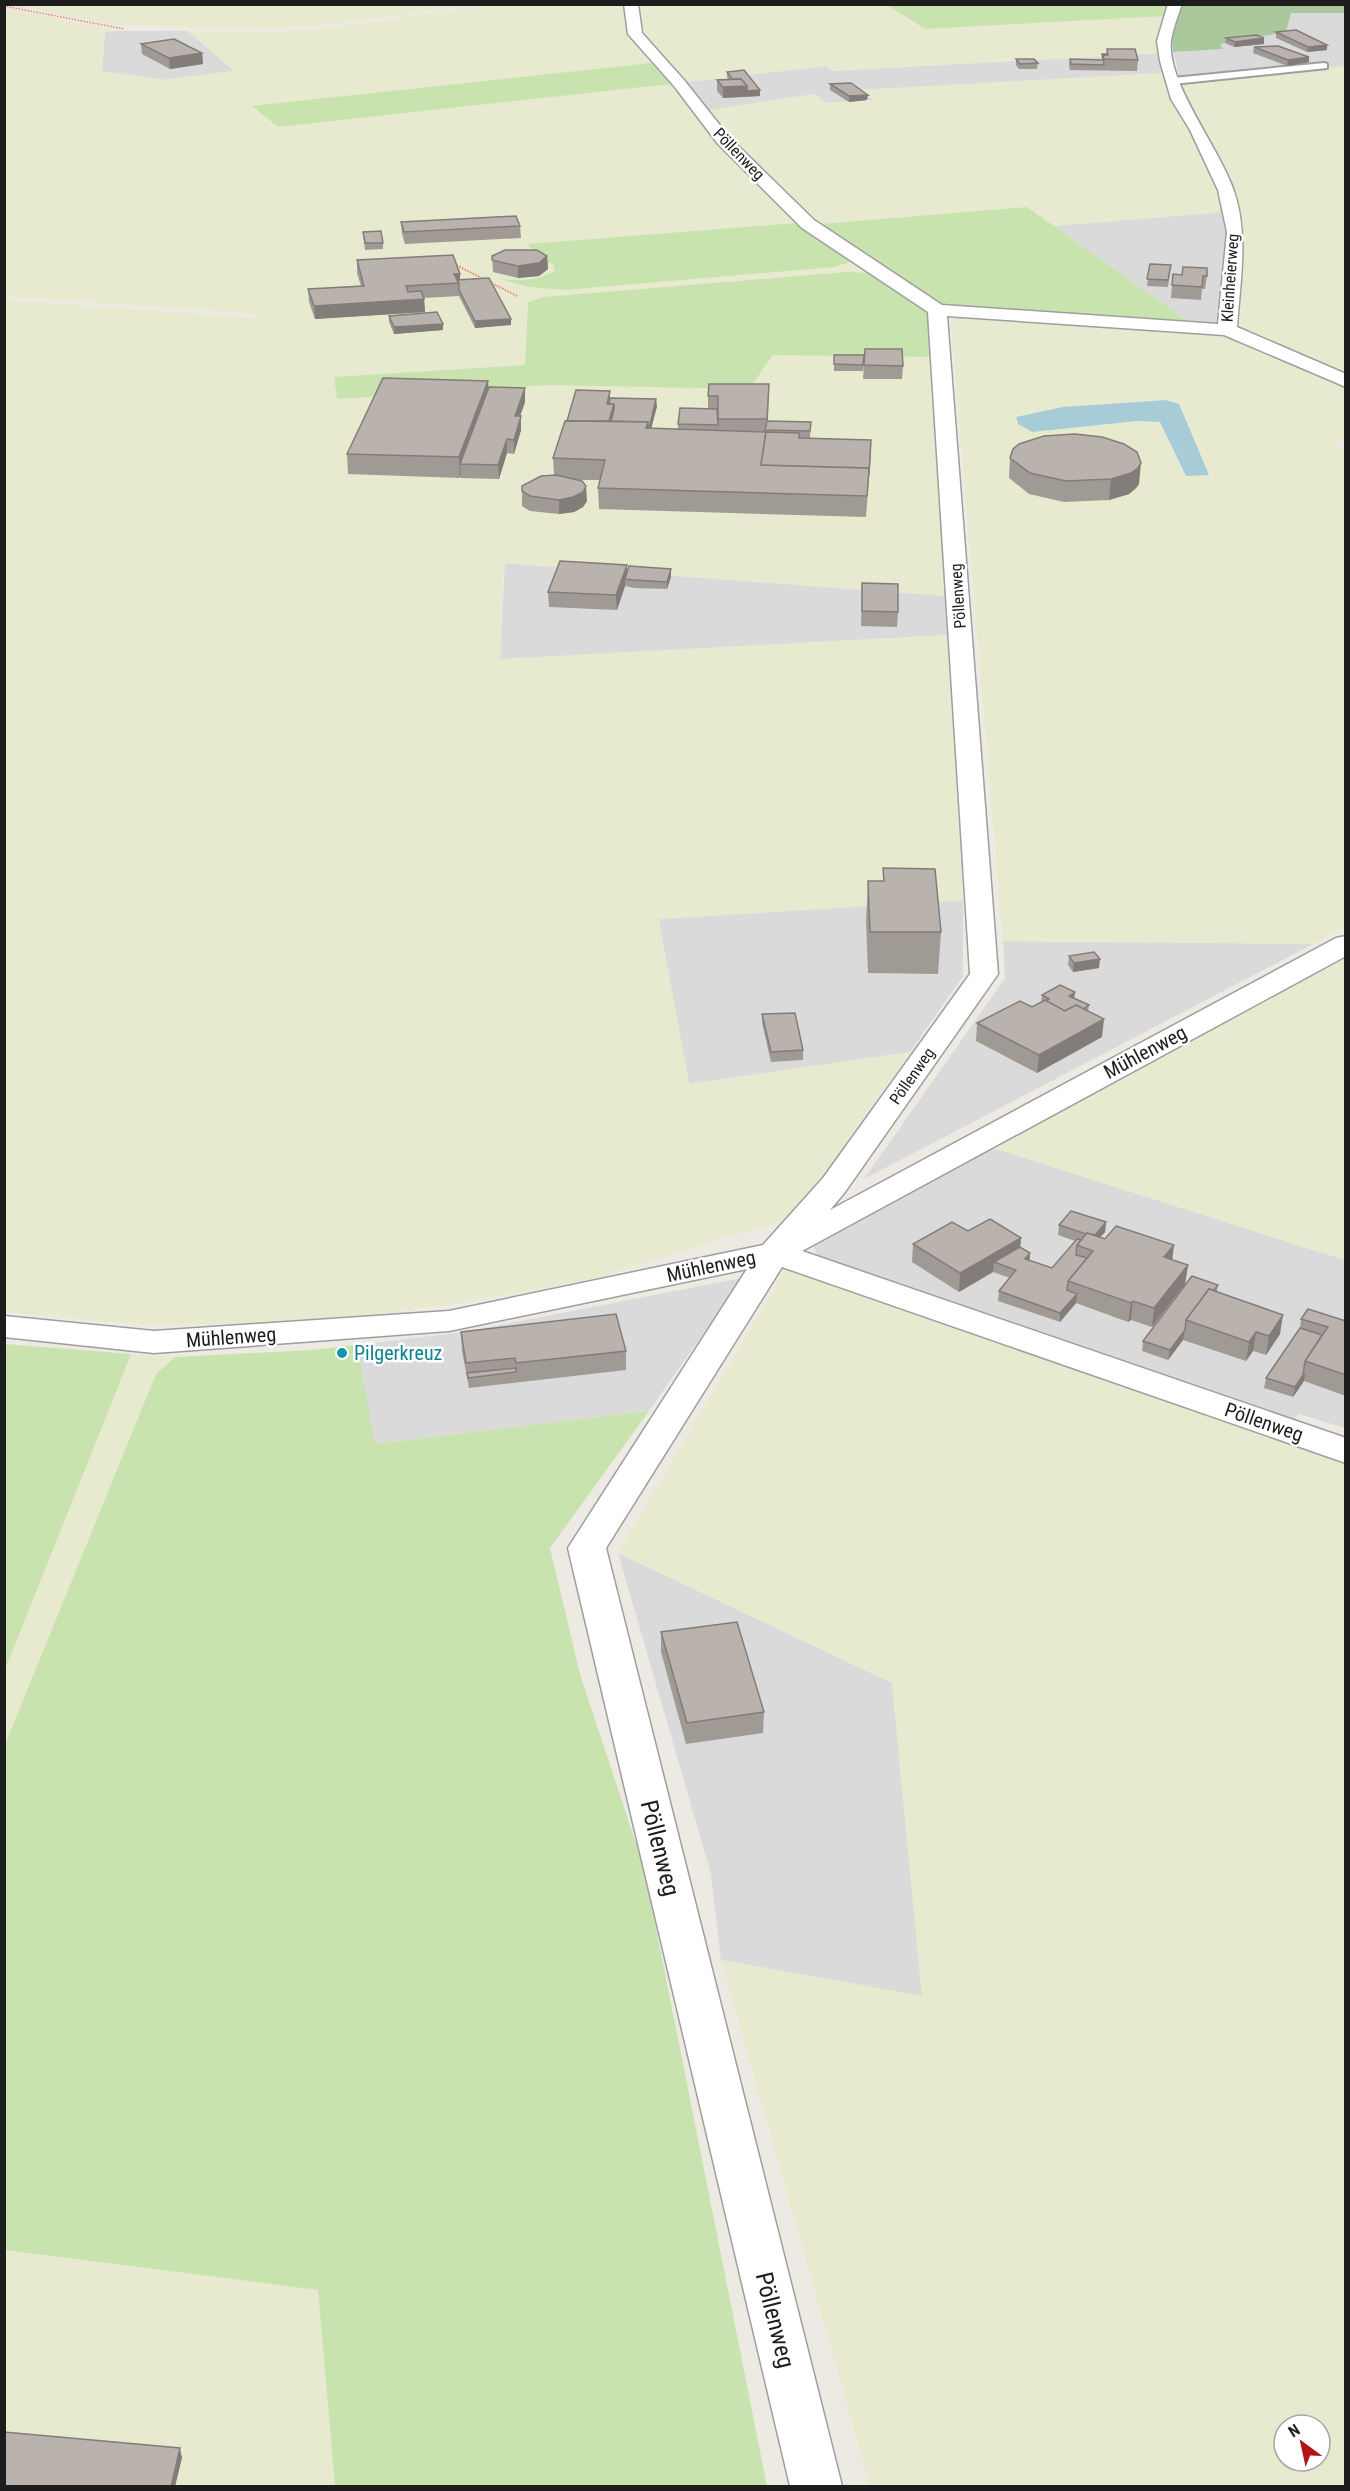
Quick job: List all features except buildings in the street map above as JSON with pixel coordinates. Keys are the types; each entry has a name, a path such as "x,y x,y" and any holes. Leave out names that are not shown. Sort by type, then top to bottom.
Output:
{"street":[{"name":"Pöllenweg","path":"631,4 635,34 679,83 724,141 808,224 938,310 984,974 834,1185 774,1253 587,1548 816,2487"},
{"name":"Kleinheierweg","path":"1175,4 1164,41 1173,81 1178,99 1198,130 1226,190 1236,232 1227,330 1346,381"},
{"path":"938,310 1227,330"},
{"name":"Mühlenweg","path":"4,1326 154,1342 449,1321 774,1253 1346,944"},
{"name":"Pöllenweg","path":"774,1253 1346,1451"}],"lane":[{"path":"1173,81 1324,66"}],"path":[{"path":"4,6 124,29"},
{"path":"446,260 517,296"}],"shaded area":[{"path":"1291,13 1345,13 1345,66 1181,82 1173,52 1222,49 1219,44 1286,32"},
{"path":"105,31 188,31 234,71 162,80 102,71"},
{"path":"1161,53 1165,73 860,90 874,100 826,103 815,94 709,110 687,82 826,66 832,71"},
{"path":"1223,212 1228,232 1220,322 1192,324 1054,226"},
{"path":"505,563 945,596 947,635 500,660"},
{"path":"963,900 963,976 910,1052 689,1084 658,919"},
{"path":"1003,941 1313,944 864,1179 1005,978"},
{"path":"993,1148 1345,1260 1345,1428 1299,1414 1293,1423 819,1259 813,1246 823,1237"},
{"path":"742,1278 649,1411 374,1444 357,1345 464,1332"},
{"path":"618,1553 892,1683 922,1996 721,1960 711,1874"}],"green space":[{"path":"493,4 623,5 626,35 651,63 253,107 278,127 670,84 715,142 796,223 529,244 553,264 555,271 543,278 521,281 505,280 564,290 835,267 852,261 869,273 847,272 544,297 528,302 525,365 335,377 337,399 550,385 773,355 931,357 945,596 505,563 500,659 947,635 963,900 659,919 689,1084 910,1052 792,1217 593,1279 453,1304 306,1323 145,1325 5,1312 4,300 258,318 258,314 5,296 5,7 118,31 105,32 102,71 162,80 234,71 188,31 277,32 328,28"},
{"path":"8,5 476,5 335,24 259,29 112,25"},
{"path":"641,5 887,5 925,29 1166,16 1161,53 832,71 826,66 687,82 643,35"},
{"path":"887,5 1170,5 1166,16 925,29"},
{"path":"1181,5 1345,5 1345,13 1291,13 1286,32 1220,44 1223,49 1173,52 1172,39"},
{"path":"651,63 670,84 278,127 252,106"},
{"path":"1345,66 1345,376 1239,331 1245,233 1233,189 1205,130 1185,98 1181,82"},
{"path":"1165,73 1171,98 1217,190 1223,212 1054,226 1026,207 820,224 733,140 709,110 815,94 826,103 873,100 859,90"},
{"path":"1027,207 1192,324 941,306 820,224"},
{"path":"796,223 852,261 835,267 564,290 530,287 500,279 528,280 555,271 553,264 538,259 528,244"},
{"path":"847,272 869,273 928,312 931,357 773,355 749,389 550,385 337,399 334,377 525,365 528,302 544,297"},
{"path":"950,312 1221,333 1345,386 1345,440 1334,441 1346,452 1345,927 1313,944 1003,941","holes":["1166,400 1179,404 1208,475 1186,475 1160,422 1137,421 1032,432 1016,417 1063,407"]},
{"path":"1345,959 1345,1260 993,1148"},
{"path":"788,1265 1345,1460 1345,2486 870,2486 721,1960 922,1996 892,1683 618,1553"},
{"path":"4,1344 131,1354 5,1670"},
{"path":"357,1345 375,1444 649,1411 550,1548 580,1674 644,1868 767,2486 335,2486 318,2290 5,2250 4,1747 156,1374 175,1357 311,1350"},
{"path":"131,1354 175,1357 156,1374 5,1747 5,1670"},
{"path":"5,2250 318,2290 335,2486 5,2486"}],"water":[{"path":"1166,400 1179,404 1209,475 1186,476 1160,422 1137,421 1032,432 1018,424 1016,417 1063,407"}],"place":[{"name":"Pilgerkreuz","path":"342,1353"}]}
